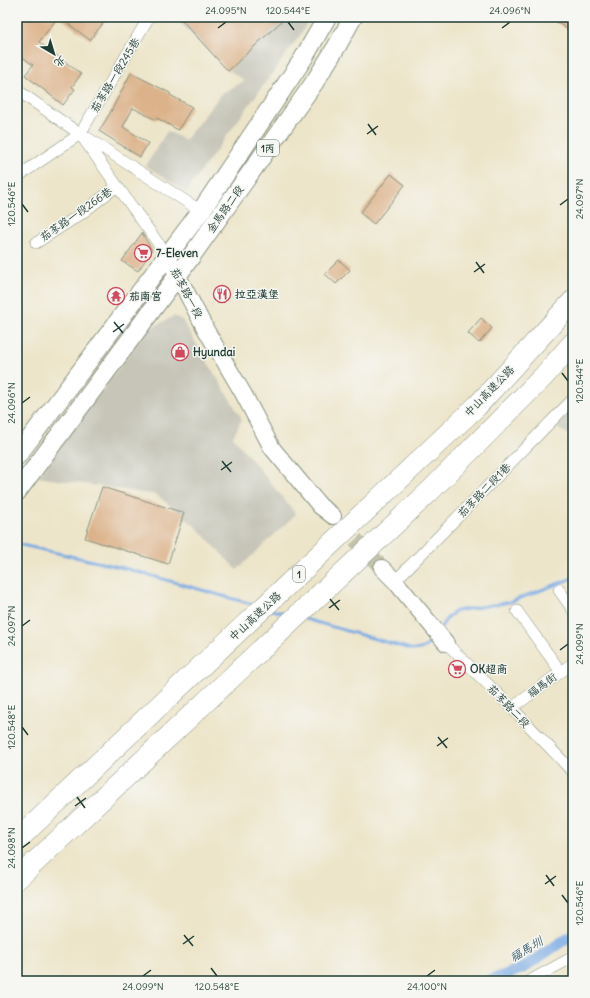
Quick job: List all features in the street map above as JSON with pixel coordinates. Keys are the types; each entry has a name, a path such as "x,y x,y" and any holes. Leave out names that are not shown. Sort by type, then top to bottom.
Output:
{"highway":[{"name":"中山高速公路","path":"17,840 477,406 573,301"},
{"path":"17,879 430,491 543,377 573,343"},
{"path":"17,893 41,856"}],"main road":[{"name":"金馬路二段","path":"17,456 202,211 303,59 327,17"},
{"name":"金馬路二段","path":"17,492 178,275 314,83 353,17"}],"street":[{"name":"茄苳路一段245巷","path":"80,134 149,17"},
{"path":"17,83 33,102"},
{"name":"茄苳路一段","path":"17,90 80,134 168,258 206,330 243,393 272,448 320,506 334,516"},
{"path":"17,178 80,134 202,211"},
{"name":"茄苳路一段266巷","path":"36,243 81,214 117,186"},
{"name":"茄苳路二段1巷","path":"395,581 573,399"},
{"name":"茄苳路二段","path":"382,568 441,635 573,772"},
{"path":"559,590 573,610"},
{"path":"518,612 561,672"},
{"name":"福馬街","path":"512,708 573,663"},
{"path":"529,981 573,957"}],"shaded area":[{"path":"174,17 310,17 303,31 186,192 146,166 167,131 185,140 222,93 245,81 230,71"},
{"path":"174,316 182,320 242,419 233,437 296,514 237,570 196,527 157,495 38,477 147,330"},
{"path":"573,402 573,437 557,428"}],"building":[{"path":"22,17 58,17 39,42 81,74 72,87 75,89 63,105 25,75 33,65 17,53 17,23"},
{"path":"59,17 108,17 90,40"},
{"path":"179,17 286,17 228,71"},
{"path":"549,17 573,17 573,33"},
{"path":"131,73 170,93 170,95 192,107 178,130 157,118 156,120 133,108 123,127 148,143 140,157 99,131"},
{"path":"391,174 405,185 374,224 360,213"},
{"path":"142,233 152,250 138,271 122,261"},
{"path":"339,260 350,270 336,284 325,274"},
{"name":"茄南宮","path":"113,288 123,297 118,303 108,295"},
{"path":"481,318 492,328 479,343 468,333"},
{"path":"102,487 184,513 168,564 85,538"}],"waterway":[{"path":"17,544 124,568 255,605"},
{"path":"440,628 448,617 456,611 510,602 573,578"},
{"path":"272,610 288,614"},
{"path":"305,619 414,650 421,649 426,646 435,636"},
{"name":"福馬圳","path":"489,981 523,968 573,934"}],"tunnel":[{"path":"339,522 382,568"}],"place":[{"name":"7-Eleven","path":"143,253"},
{"name":"拉亞漢堡","path":"222,294"},
{"name":"茄南宮","path":"116,296"},
{"name":"Hyundai","path":"180,352"},
{"name":"OK超商","path":"457,669"}]}
